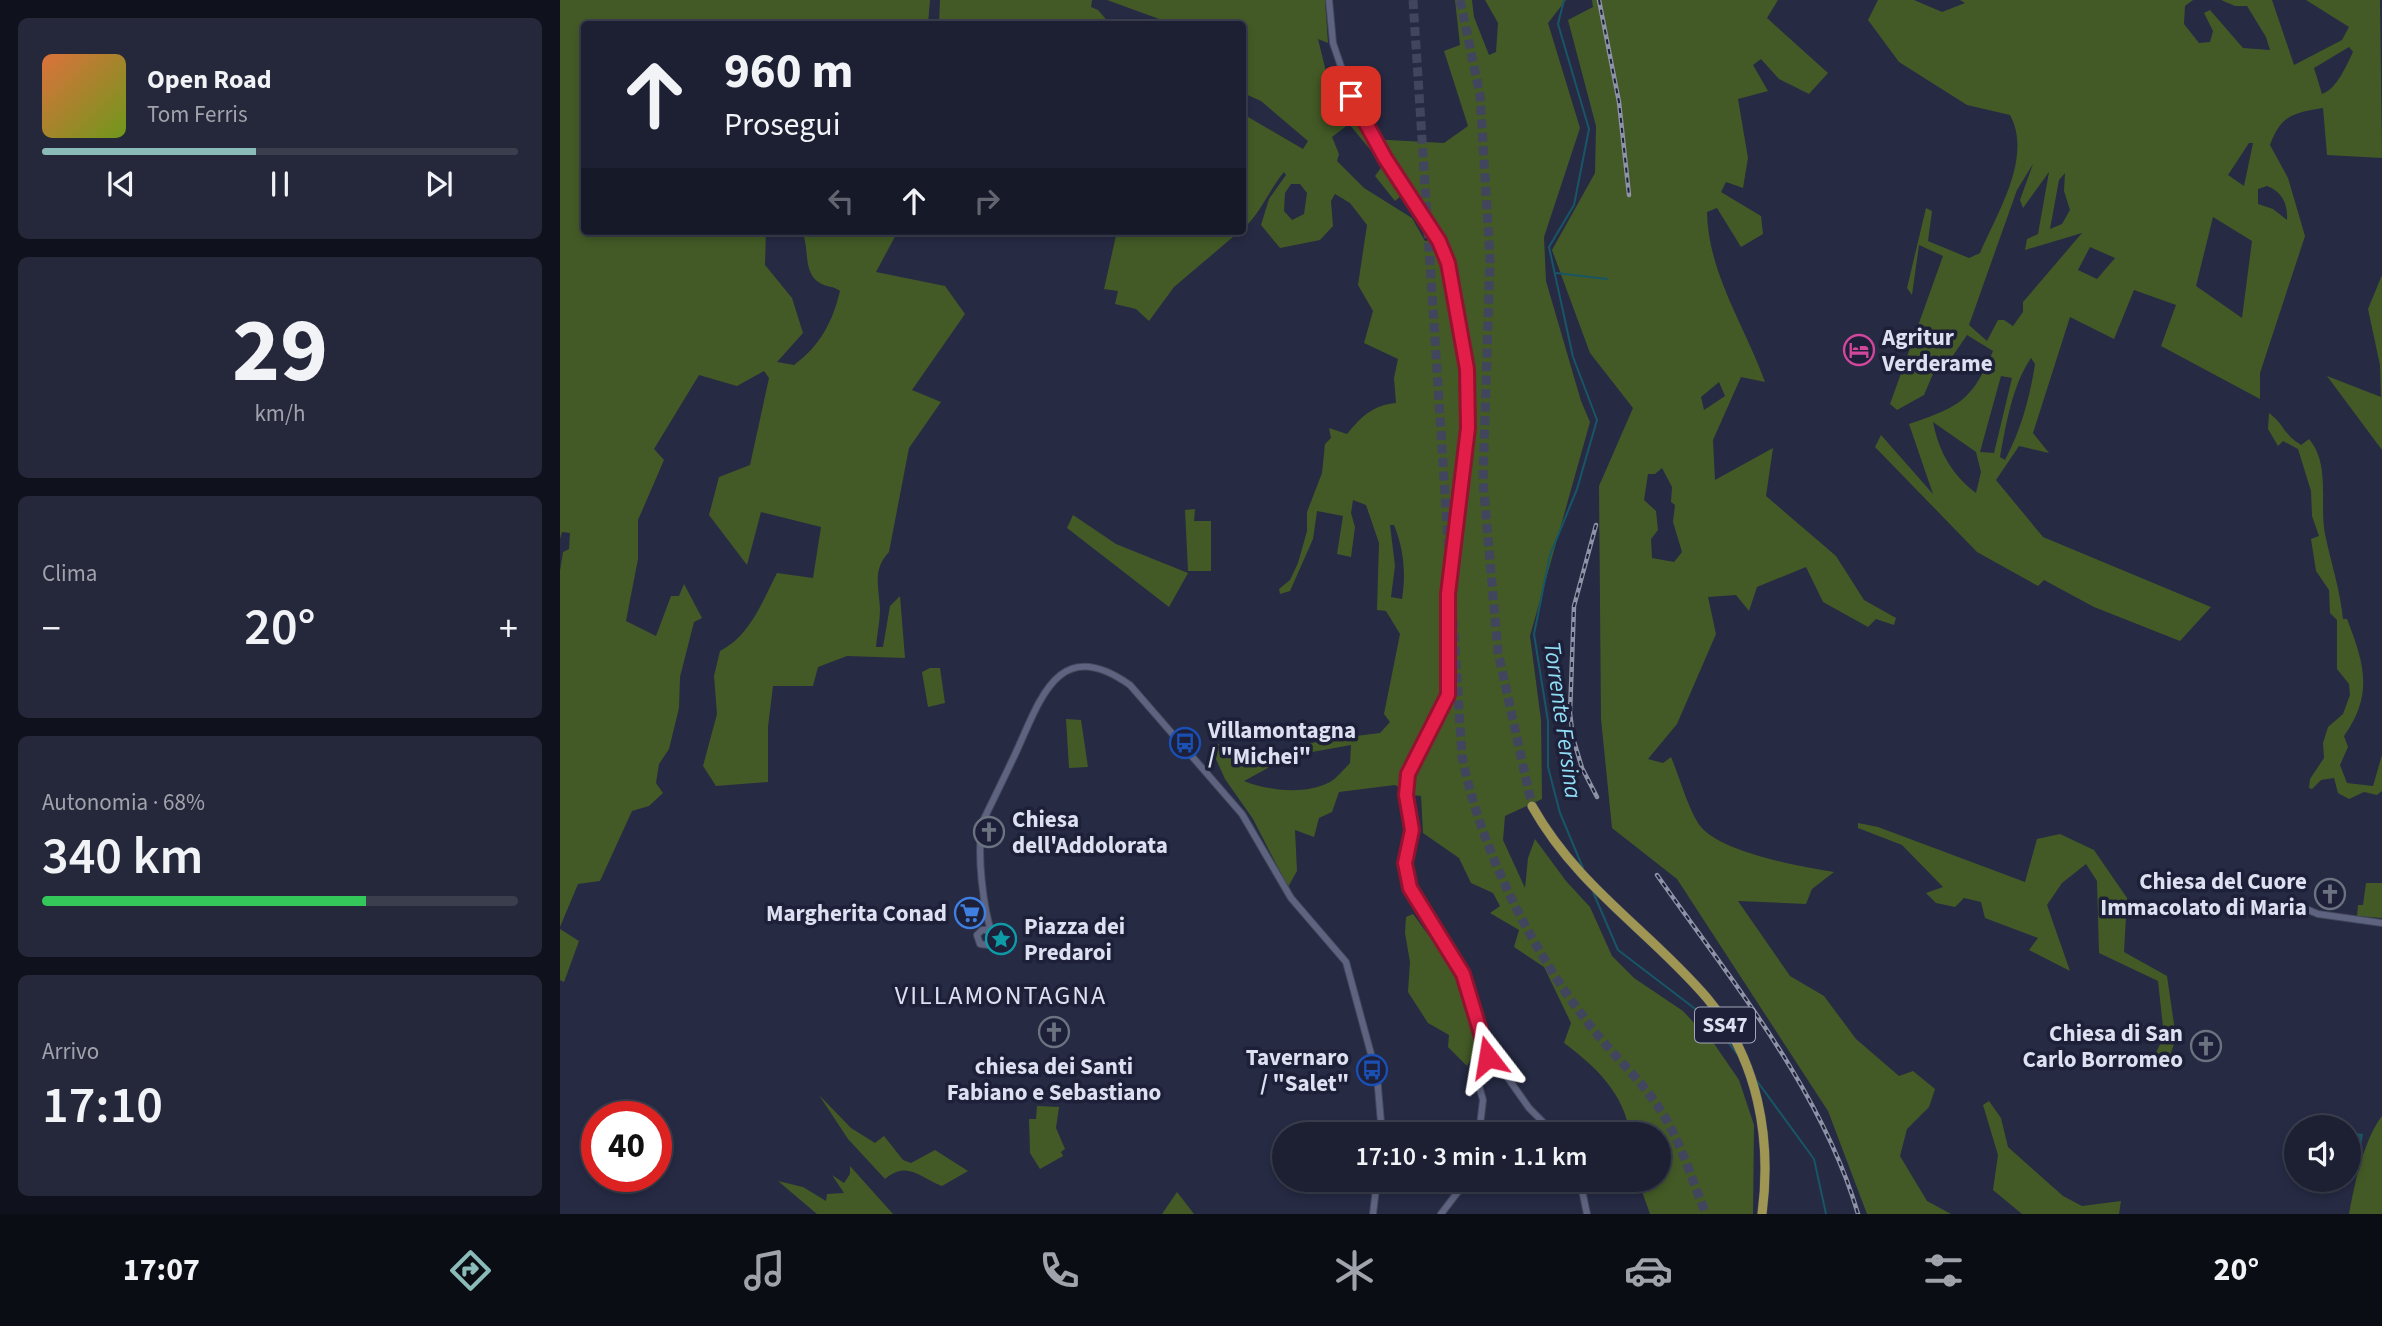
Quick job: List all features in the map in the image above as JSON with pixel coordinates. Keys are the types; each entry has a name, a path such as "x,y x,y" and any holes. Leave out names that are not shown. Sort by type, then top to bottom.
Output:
{"highway":[{"name":"SS47","path":"1532,806 1572,866 1694,985 1731,1036 1752,1082 1762,1118 1767,1161 1762,1214"}],"street":[{"path":"1329,0 1333,43 1351,96 1385,158 1439,241 1453,285 1467,369 1468,428 1448,594 1448,695 1408,774 1406,795 1412,830 1405,863 1410,888 1463,974 1488,1057 1496,1061 1529,1108 1543,1122"},
{"path":"989,930 980,833 983,821 1039,700 1054,680 1072,670 1085,667 1115,674 1130,685 1229,797 1251,826 1291,898 1346,962 1377,1076 1381,1122"},
{"path":"2294,904 2318,914 2382,923"},
{"path":"1480,1122 1483,1100 1475,1072 1478,1062 1488,1057"},
{"path":"1373,1214 1376,1192"},
{"path":"1441,1214 1458,1192"},
{"path":"1582,1192 1587,1214"}],"green space":[{"path":"560,0 930,0 928,21 581,21 581,235 766,235 765,265 792,298 803,333 777,362 794,365 811,350 834,313 840,291 822,284 810,272 803,235 896,235 876,272 945,286 965,314 912,390 941,402 909,448 889,552 878,572 880,614 876,647 883,647 890,606 900,596 905,658 847,656 818,667 813,686 773,686 768,727 768,782 716,786 703,766 717,714 714,676 720,651 739,637 747,627 777,573 813,578 821,527 761,512 747,565 709,515 719,477 750,465 769,378 764,371 737,386 699,375 654,449 664,460 638,520 638,559 626,621 656,636 671,596 679,596 684,584 702,618 694,622 680,677 679,708 669,749 659,764 656,783 663,793 649,806 632,811 600,881 578,884 560,927 560,571 563,552 569,549 570,533 562,532 560,539"},
{"path":"940,0 1092,0 1091,7 1098,10 1107,21 939,21"},
{"path":"1107,0 1325,0 1328,43 1318,39 1332,96 1339,107 1344,102 1350,103 1370,139 1444,143 1468,126 1444,51 1460,45 1455,0 1472,0 1474,17 1489,55 1496,52 1498,23 1485,0 1566,0 1548,23 1580,128 1544,237 1546,281 1581,401 1590,422 1530,636 1541,720 1542,799 1505,816 1503,840 1525,888 1528,858 1535,839 1566,881 1590,907 1612,956 1634,978 1683,1011 1715,1045 1739,1080 1754,1125 1753,1214 1650,1214 1642,1192 1671,1192 1671,1122 1628,1122 1615,1093 1587,1061 1564,1043 1571,1023 1544,967 1514,947 1519,930 1490,913 1500,906 1493,893 1471,883 1459,858 1423,833 1421,796 1412,795 1395,785 1339,792 1332,812 1319,818 1314,837 1295,830 1297,871 1288,887 1253,819 1225,779 1210,746 1219,744 1238,762 1324,740 1380,733 1390,722 1384,714 1400,634 1386,611 1377,610 1379,543 1366,505 1353,500 1351,513 1355,527 1351,557 1337,554 1343,516 1317,511 1313,539 1290,591 1280,594 1279,589 1290,580 1298,563 1307,531 1307,512 1322,473 1325,444 1331,438 1329,428 1347,434 1369,412 1396,403 1394,378 1398,359 1364,343 1373,311 1358,285 1367,225 1350,203 1335,194 1331,201 1333,226 1320,240 1280,248 1261,225 1269,199 1286,175 1284,172 1246,225 1246,116 1303,149 1308,141 1261,101 1246,94 1246,21 1162,21","holes":["1349,124 1383,165 1375,176 1395,201 1402,195 1431,240 1425,241 1412,218 1364,188 1337,161 1339,154 1332,137","1291,184 1300,184 1307,193 1304,214 1292,220 1284,211 1285,193","1390,525 1394,525 1402,552 1402,599 1391,597 1395,566","1351,745 1350,763 1333,780 1310,789 1287,790 1244,781 1290,756"]},
{"path":"1592,0 1778,0 1767,18 1828,73 1809,94 1779,79 1761,59 1753,65 1768,91 1738,99 1748,158 1743,188 1726,182 1721,192 1761,216 1763,234 1741,247 1717,208 1707,212 1709,235 1729,299 1765,382 1741,377 1713,440 1715,480 1773,448 1766,496 1836,556 1864,600 1896,618 1894,625 1876,619 1868,627 1823,602 1806,567 1757,587 1749,611 1736,595 1708,597 1716,634 1677,724 1648,759 1663,763 1671,757 1698,823 1722,842 1761,856 1834,872 1812,889 1806,904 1738,901 1790,976 1824,996 1856,1039 1899,1076 1913,1071 1935,1089 1929,1107 1907,1129 1900,1156 1927,1201 1951,1214 1867,1214 1828,1111 1677,879 1612,828 1601,719 1599,486 1633,408 1590,353 1552,250 1595,173 1596,126 1568,20 1593,7","holes":["1719,382 1725,396 1704,410 1701,397","1662,468 1672,487 1671,502 1675,505 1673,522 1682,552 1674,562 1652,558 1651,539 1658,530 1656,511 1644,500 1648,474 1655,474"]},
{"path":"1878,0 1914,0 1942,12 1965,3 1960,0 2193,0 2185,6 2184,24 2199,43 2210,42 2213,31 2204,13 2210,10 2243,48 2270,50 2266,37 2247,6 2235,6 2221,0 2272,0 2294,65 2342,40 2349,27 2306,0 2380,0 2382,158 2327,155 2323,108 2289,117 2279,127 2270,145 2288,178 2305,236 2260,373 2260,399 2161,346 2176,305 2134,290 2114,339 2070,317 2033,433 2049,453 2019,446 1996,480 2043,537 2211,607 2180,641 2094,607 2044,580 2038,586 1977,552 1875,447 1881,435 1933,494 1909,424 1952,407 1962,400 1978,381 1993,351 1967,335 1950,360 1935,369 1924,395 1897,410 1890,404 1943,256 1919,245 1912,295 1907,288 1926,208 1932,211 1928,241 1969,258 1980,253 2010,185 2017,149 2016,131 2010,115 1967,105 1899,62 1868,20","holes":["2349,47 2353,52 2341,76 2322,94 2314,68","2249,143 2253,143 2244,186 2228,175","2033,164 2020,200 2023,208 2049,172 2038,234 2027,239 2025,250 2082,233 2023,302 2023,312 2013,326 2004,320 1998,320 1987,341 1969,325 2017,190","2065,173 2064,191 2070,210 2062,224 2050,229 2059,180","2267,186 2281,195 2287,209 2287,220 2273,209 2258,204 2258,189","2213,217 2252,241 2242,318 2196,286","2090,247 2115,258 2097,279 2078,270","2031,358 2035,364 2028,401 2005,460 2000,457 2019,381","2001,376 2012,378 1994,453 1980,452","1933,422 1976,452 1981,472 1976,493 1953,471 1943,453"]},
{"path":"1116,235 1235,235 1174,287 1149,321 1136,309 1115,304 1118,291 1104,289"},
{"path":"2382,275 2382,450 2327,376 2381,397 2380,365 2368,309"},
{"path":"2269,413 2290,437 2301,445 2309,439 2320,461 2325,534 2343,619 2347,619 2353,635 2363,678 2360,706 2344,736 2348,747 2340,765 2347,783 2373,786 2382,755 2382,791 2377,795 2364,792 2349,799 2338,793 2334,778 2321,780 2312,789 2309,788 2310,779 2324,758 2323,743 2328,727 2343,714 2350,695 2349,684 2337,669 2337,620 2330,613 2329,590 2316,571 2311,539 2319,536 2312,516 2311,491 2298,449 2283,441 2278,446 2268,429"},
{"path":"1195,509 1194,521 1211,521 1211,571 1188,571 1185,510"},
{"path":"1073,515 1116,544 1188,573 1169,607 1067,528"},
{"path":"930,668 940,668 945,703 928,707 922,672"},
{"path":"1066,719 1081,720 1088,767 1069,768"},
{"path":"1858,823 1878,827 2025,882 2037,839 2060,834 2094,850 2127,898 2124,952 2167,976 2176,1038 2166,1067 2154,1057 2164,1036 2158,981 2099,953 2097,881 2086,864 2062,883 2047,905 2070,971 2029,950 2038,938 1985,918 1981,902 1964,898 1955,907 1936,903 1926,893 1943,887 1902,845 1858,828"},
{"path":"2366,883 2382,883 2382,918 2357,916 2358,905 2363,905"},
{"path":"1413,914 1446,962 1467,1007 1477,1047 1467,1066 1448,1047 1449,1035 1428,1023 1408,992 1410,962 1405,933 1406,917"},
{"path":"560,929 579,941 564,982 560,980"},
{"path":"819,1095 851,1128 875,1143 884,1136 903,1160 911,1163 935,1150 968,1171 942,1186 907,1171 885,1179 848,1139"},
{"path":"1989,1101 2001,1118 2008,1147 2063,1196 2082,1206 2121,1201 2119,1214 2022,1214 1993,1190 1998,1155 1983,1105"},
{"path":"1037,1106 1059,1107 1056,1128 1065,1149 1061,1152 1063,1156 1040,1169 1030,1153 1029,1119 1036,1119"},
{"path":"2382,1116 2382,1214 2349,1214 2354,1192 2361,1192 2361,1162"},
{"path":"850,1166 893,1214 817,1214 778,1181 803,1187 826,1201 827,1194 844,1193 832,1175 844,1183 850,1174"},
{"path":"1177,1192 1194,1214 1162,1214"}],"waterway":[{"name":"Torrente Fersina","path":"1564,0 1558,24 1589,129 1574,205 1549,247 1573,357 1597,420 1577,489 1550,555 1534,634 1548,721 1548,767 1560,813 1583,868"},
{"path":"1556,273 1607,279"},
{"name":"Torrente Fersina","path":"1593,892 1618,950 1715,1024 1737,1054"},
{"name":"Torrente Fersina","path":"1757,1081 1814,1159 1826,1214"}],"tunnel":[{"path":"1413,0 1462,756 1470,792 1496,865 1532,938 1574,1004 1661,1111 1680,1148 1706,1214"},
{"path":"1460,0 1480,95 1490,259 1483,481 1498,652 1532,806"}],"railway":[{"path":"1599,0 1619,102 1629,195"},
{"path":"1596,525 1574,606 1570,713 1573,738 1582,768 1597,797"},
{"path":"1657,875 1743,995 1798,1080 1822,1123 1858,1214"}],"place":[{"name":"Agritur Verderame","path":"1859,350"},
{"name":"Villamontagna / \"Michei\"","path":"1185,743"},
{"name":"Chiesa dell'Addolorata","path":"989,832"},
{"name":"Chiesa del Cuore Immacolato di Maria","path":"2330,894"},
{"name":"Margherita Conad","path":"970,913"},
{"name":"Piazza dei Predaroi","path":"1001,939"},
{"name":"chiesa dei Santi Fabiano e Sebastiano","path":"1054,1032"},
{"name":"Chiesa di San Carlo Borromeo","path":"2206,1046"},
{"name":"Tavernaro / \"Salet\"","path":"1372,1070"}],"district":[{"name":"VILLAMONTAGNA","path":"1001,995"}],"route":[{"path":"1351,96 1385,158 1439,241 1453,285 1467,369 1468,428 1448,594 1448,695 1408,774 1406,795 1412,830 1405,863 1410,888 1463,974 1473,998 1488,1057"}]}
